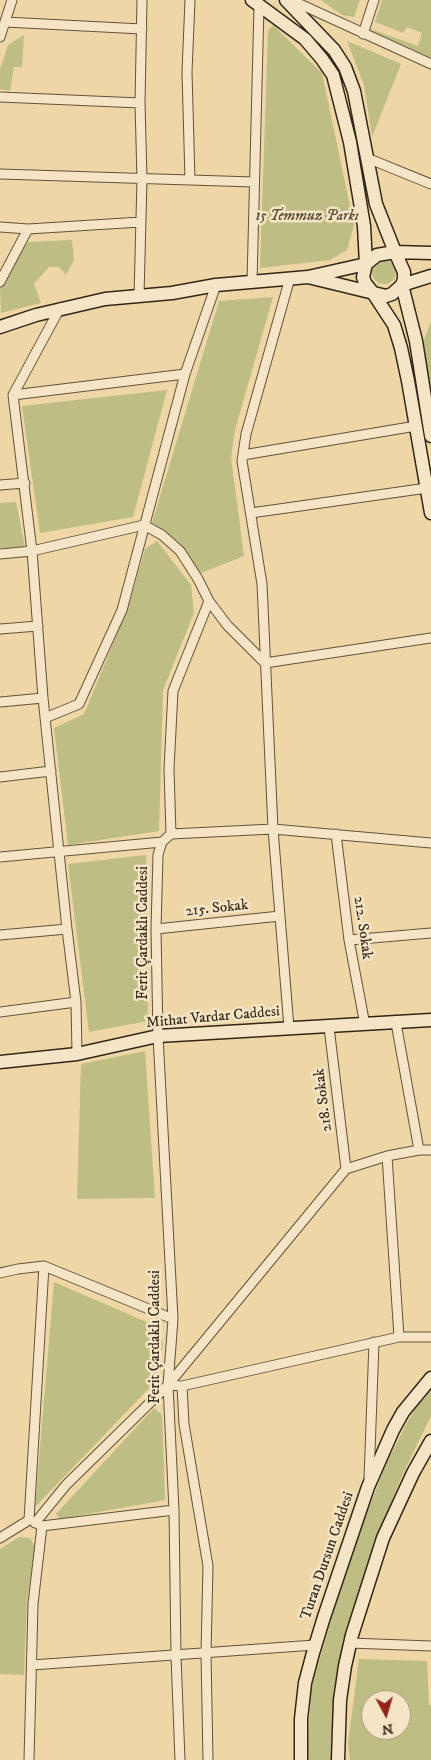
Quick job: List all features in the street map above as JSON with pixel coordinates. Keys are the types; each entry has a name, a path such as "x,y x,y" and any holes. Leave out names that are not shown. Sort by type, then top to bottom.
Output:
{"main road":[{"path":"286,0 334,50 354,90 376,204 404,272 402,286 416,341 431,436"},
{"path":"255,3 305,39 333,75 350,142 360,198 366,264 363,277 365,283 394,325 408,381 431,513"},
{"path":"0,327 60,308 105,300 172,293 216,285 308,277 366,264 377,256 395,252 431,253"},
{"path":"308,277 386,296 402,286 431,276"},
{"name":"Mithat Vardar Caddesi","path":"0,1062 77,1054 158,1036 431,1020"},
{"name":"Turan Dursun Caddesi","path":"301,1760 301,1719 306,1684 315,1645 368,1488 393,1430 403,1412 431,1378"},
{"path":"338,1760 340,1700 344,1666 350,1643 383,1538 431,1441"}],"street":[{"path":"0,37 12,0"},
{"path":"139,296 142,179 140,103 142,0"},
{"path":"190,0 187,72 190,180"},
{"path":"291,0 431,64"},
{"path":"362,34 374,0"},
{"path":"252,282 255,3"},
{"path":"4,22 142,29"},
{"path":"0,97 140,103"},
{"path":"367,158 431,184"},
{"path":"0,174 254,182"},
{"path":"0,227 28,229 141,222"},
{"path":"0,282 28,229"},
{"path":"289,1028 273,829 262,584 242,461 246,434 290,278"},
{"path":"45,718 79,704 122,610 185,374 216,285"},
{"path":"60,308 13,395 25,483 43,698 76,1002 77,1054"},
{"path":"13,395 185,374"},
{"path":"243,455 416,426"},
{"path":"0,485 25,483"},
{"path":"251,513 426,488"},
{"path":"0,554 32,551 144,525 162,535 180,551 198,579 209,601 227,625 265,663"},
{"path":"171,834 169,769 173,691 209,601"},
{"path":"0,629 38,626"},
{"path":"265,663 431,638"},
{"path":"0,702 43,698"},
{"path":"0,777 51,771"},
{"path":"0,857 162,842 171,834 273,829 431,843"},
{"name":"212. Sokak","path":"336,834 349,940 365,1025"},
{"name":"Ferit Çardaklı Caddesi","path":"162,842 158,855 156,929 158,1036 173,1319 168,1385 174,1510 176,1656 180,1760"},
{"name":"215. Sokak","path":"156,929 280,916"},
{"path":"0,935 67,929"},
{"path":"349,940 431,933"},
{"path":"0,1012 76,1002"},
{"path":"396,1023 419,1150"},
{"name":"218. Sokak","path":"329,1027 346,1169"},
{"path":"35,1523 66,1485 168,1385 346,1169 388,1156 419,1150 431,1150"},
{"path":"388,1156 399,1337"},
{"path":"29,1760 44,1266"},
{"path":"0,1273 44,1266 173,1319"},
{"path":"168,1385 182,1386 399,1337 431,1337"},
{"path":"368,1488 374,1342"},
{"path":"182,1386 184,1424 208,1566 206,1653 208,1760"},
{"path":"0,1538 35,1523 174,1510"},
{"path":"350,1643 431,1646"},
{"path":"32,1665 315,1645"}],"green space":[{"path":"321,0 360,0 354,17 342,15"},
{"path":"382,0 431,0 431,58 370,33 371,29 418,46 422,33 407,27 403,33 375,22"},
{"name":"15 Temmuz Parkı","path":"273,25 322,73 354,225 347,250 330,260 260,268 268,31"},
{"path":"24,35 22,67 14,67 10,91 0,89 0,70 8,45"},
{"path":"347,41 401,64 372,137 364,85"},
{"path":"72,240 74,260 66,275 59,267 49,267 34,284 41,303 1,313 0,285 28,242"},
{"path":"384,260 392,264 396,272 392,280 384,284 376,280 372,272 376,264"},
{"path":"273,297 235,430 231,457 244,556 201,573 179,543 152,523 219,301"},
{"path":"431,321 431,395 423,343"},
{"path":"167,390 133,517 40,533 22,406"},
{"path":"16,502 25,547 0,548 0,503"},
{"path":"157,541 191,585 194,613 163,690 159,831 68,845 54,728 84,714 128,608 145,549"},
{"path":"146,855 148,1021 89,1032 68,864"},
{"path":"145,1051 155,1198 77,1199 81,1064"},
{"path":"54,1282 158,1327 163,1344 156,1381 35,1507"},
{"path":"431,1388 431,1416 401,1478 377,1536 343,1649 333,1713 333,1760 309,1760 311,1689 339,1593 360,1531 387,1462 408,1421 423,1396"},
{"path":"154,1408 162,1415 165,1500 60,1519 56,1514"},
{"path":"19,1537 30,1538 35,1547 27,1601 24,1675 0,1674 0,1549"},
{"path":"359,1659 427,1661 429,1705 431,1705 431,1760 350,1760 348,1743"}]}
